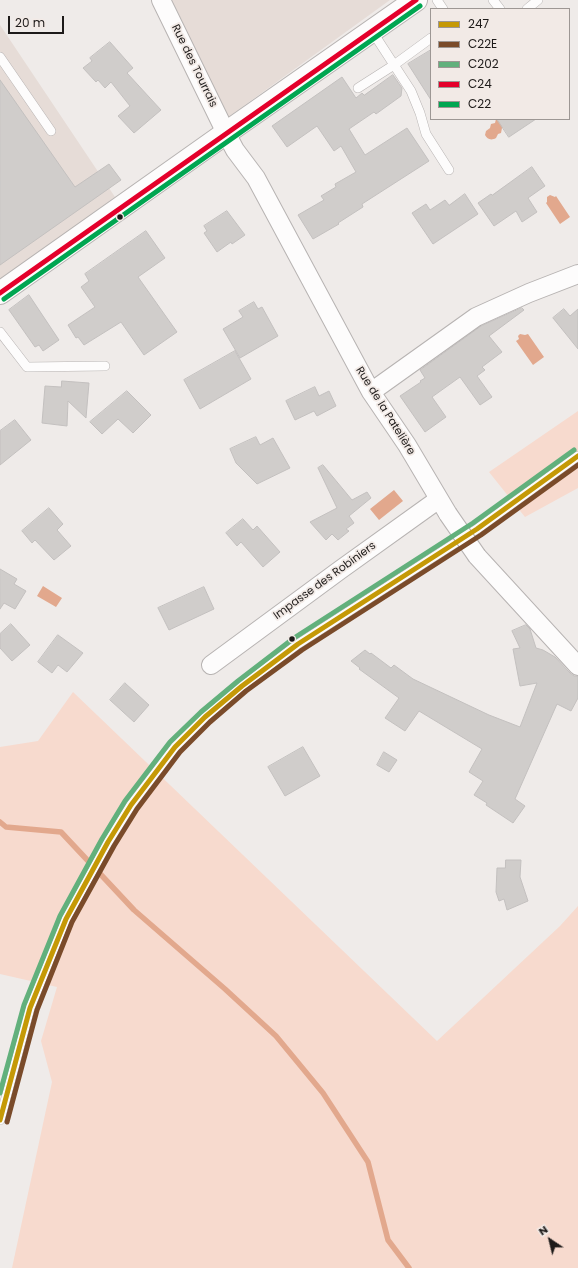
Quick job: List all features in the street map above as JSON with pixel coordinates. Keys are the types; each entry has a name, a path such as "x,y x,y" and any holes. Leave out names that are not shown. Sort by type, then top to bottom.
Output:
{"main road":[{"path":"0,293 416,0"}],"street":[{"name":"Rue des Tourrais","path":"161,0 226,133"},
{"name":"Rue de la Patelière","path":"226,133 235,150 256,178 371,392 407,445 444,506 477,556 578,666"},
{"path":"371,392 476,317 529,293 578,274"},
{"name":"Impasse des Robiniers","path":"211,665 340,570 444,506"}],"lane":[{"path":"436,0 442,8"},
{"path":"493,0 499,8"},
{"path":"528,8 538,0"},
{"path":"372,31 411,91 420,113 426,134 449,170"},
{"path":"358,88 394,65 430,39"},
{"path":"0,57 51,131"},
{"path":"0,332 27,368 105,366"},
{"path":"0,1120 30,1008 66,919 131,805 175,746 205,717 242,686 298,644 477,529 578,456"}],"shaded area":[{"path":"172,0 390,0 227,118"},
{"path":"0,25 115,197 0,282"},
{"path":"496,120 505,120 505,127 502,128 501,133 498,134 496,138 489,139 485,135 486,131 490,128 491,124 495,123"},
{"path":"550,195 556,196 570,217 560,224 546,203 547,197"},
{"path":"520,334 528,334 544,357 533,365 516,341 519,339 518,336"},
{"path":"578,411 578,488 525,517 489,472"},
{"path":"394,490 403,501 379,520 370,509"},
{"path":"43,586 62,598 56,607 37,596"},
{"path":"73,692 437,1041 560,926 578,906 578,1268 12,1268 52,1082 41,1041 57,987 0,974 0,747 38,741"}],"building":[{"path":"110,42 133,68 127,73 161,110 134,133 118,116 130,106 111,82 105,88 98,80 96,82 83,68 92,61 90,58"},
{"path":"430,51 430,98 408,64"},
{"path":"393,75 402,88 401,96 376,114 374,112 349,129 365,155 407,128 429,161 362,204 363,207 338,223 339,224 313,239 298,215 324,200 321,196 336,187 335,184 356,172 341,146 334,151 317,126 287,147 272,126 342,77 356,98 362,93 364,95"},
{"path":"0,80 75,187 109,164 121,180 0,265"},
{"path":"498,120 534,120 509,137"},
{"path":"532,167 545,186 528,198 537,212 522,222 516,211 494,226 478,203"},
{"path":"465,194 478,214 433,244 412,213 426,204 430,210 445,200 449,205"},
{"path":"227,211 245,235 232,244 231,242 217,252 204,233 207,231 204,226"},
{"path":"146,231 165,258 138,277 177,332 144,355 121,322 84,345 78,337 76,338 68,325 95,307 81,287 89,281 85,274"},
{"path":"29,295 59,340 43,351 39,345 35,347 9,310"},
{"path":"254,302 258,309 262,307 278,336 240,358 223,329 243,317 239,311"},
{"path":"522,308 524,310 489,336 502,352 482,367 485,370 477,376 492,397 480,405 460,377 432,397 446,417 425,432 400,396 425,378 420,370 481,326"},
{"path":"564,309 570,316 578,309 578,349 553,318"},
{"path":"235,351 251,379 200,409 184,380"},
{"path":"62,381 89,383 86,418 68,401 67,426 42,423 45,386 61,387"},
{"path":"315,387 319,396 329,391 336,406 317,416 314,411 295,420 286,401"},
{"path":"127,391 151,415 133,433 118,419 102,434 90,422"},
{"path":"15,420 31,440 0,465 0,431"},
{"path":"256,437 260,445 273,438 290,468 257,484 236,463 230,449"},
{"path":"323,465 352,500 367,492 371,498 349,516 354,523 346,529 349,531 338,540 332,534 326,540 310,522 337,508 318,468"},
{"path":"49,508 63,524 57,530 71,546 54,560 35,540 32,543 22,531"},
{"path":"243,519 253,530 257,526 280,552 263,567 241,542 237,546 226,533"},
{"path":"0,569 17,579 14,584 26,591 15,609 4,603 0,609"},
{"path":"204,587 214,609 169,630 158,608"},
{"path":"11,624 30,645 12,661 0,648 0,634"},
{"path":"526,625 530,629 536,648 555,657 570,673 574,676 578,676 578,698 571,711 557,704 515,799 525,806 513,823 474,795 483,781 469,772 482,749 419,711 405,731 385,718 399,698 359,669 360,668 351,661 365,650 391,668 394,665 413,679 489,715 520,727 537,683 520,686 513,649 520,648 512,631"},
{"path":"58,635 83,653 67,672 58,665 52,673 38,662"},
{"path":"125,683 149,705 134,722 110,700"},
{"path":"303,747 320,776 285,796 268,767"},
{"path":"384,752 397,760 389,772 377,765"},
{"path":"506,860 521,860 520,877 528,901 507,910 504,899 499,901 496,892 497,868 505,868"}],"waterway":[{"path":"0,822 6,827 61,832 134,910 225,989 276,1036 323,1093 368,1162 388,1240 409,1268"}],"transit line":[{"name":"C24","path":"0,293 416,0"},
{"name":"C22","path":"4,299 420,6"},
{"name":"C202","path":"0,1093 24,1005 60,916 102,839 125,801 170,742 201,712 238,681 294,638 473,523 574,450"},
{"name":"247","path":"0,1120 30,1008 66,919 108,842 131,805 175,747 205,717 242,686 298,644 477,529 578,456"},
{"name":"C22E","path":"7,1122 37,1010 72,922 114,846 137,809 180,752 210,722 246,691 302,650 481,535 578,465"}]}
